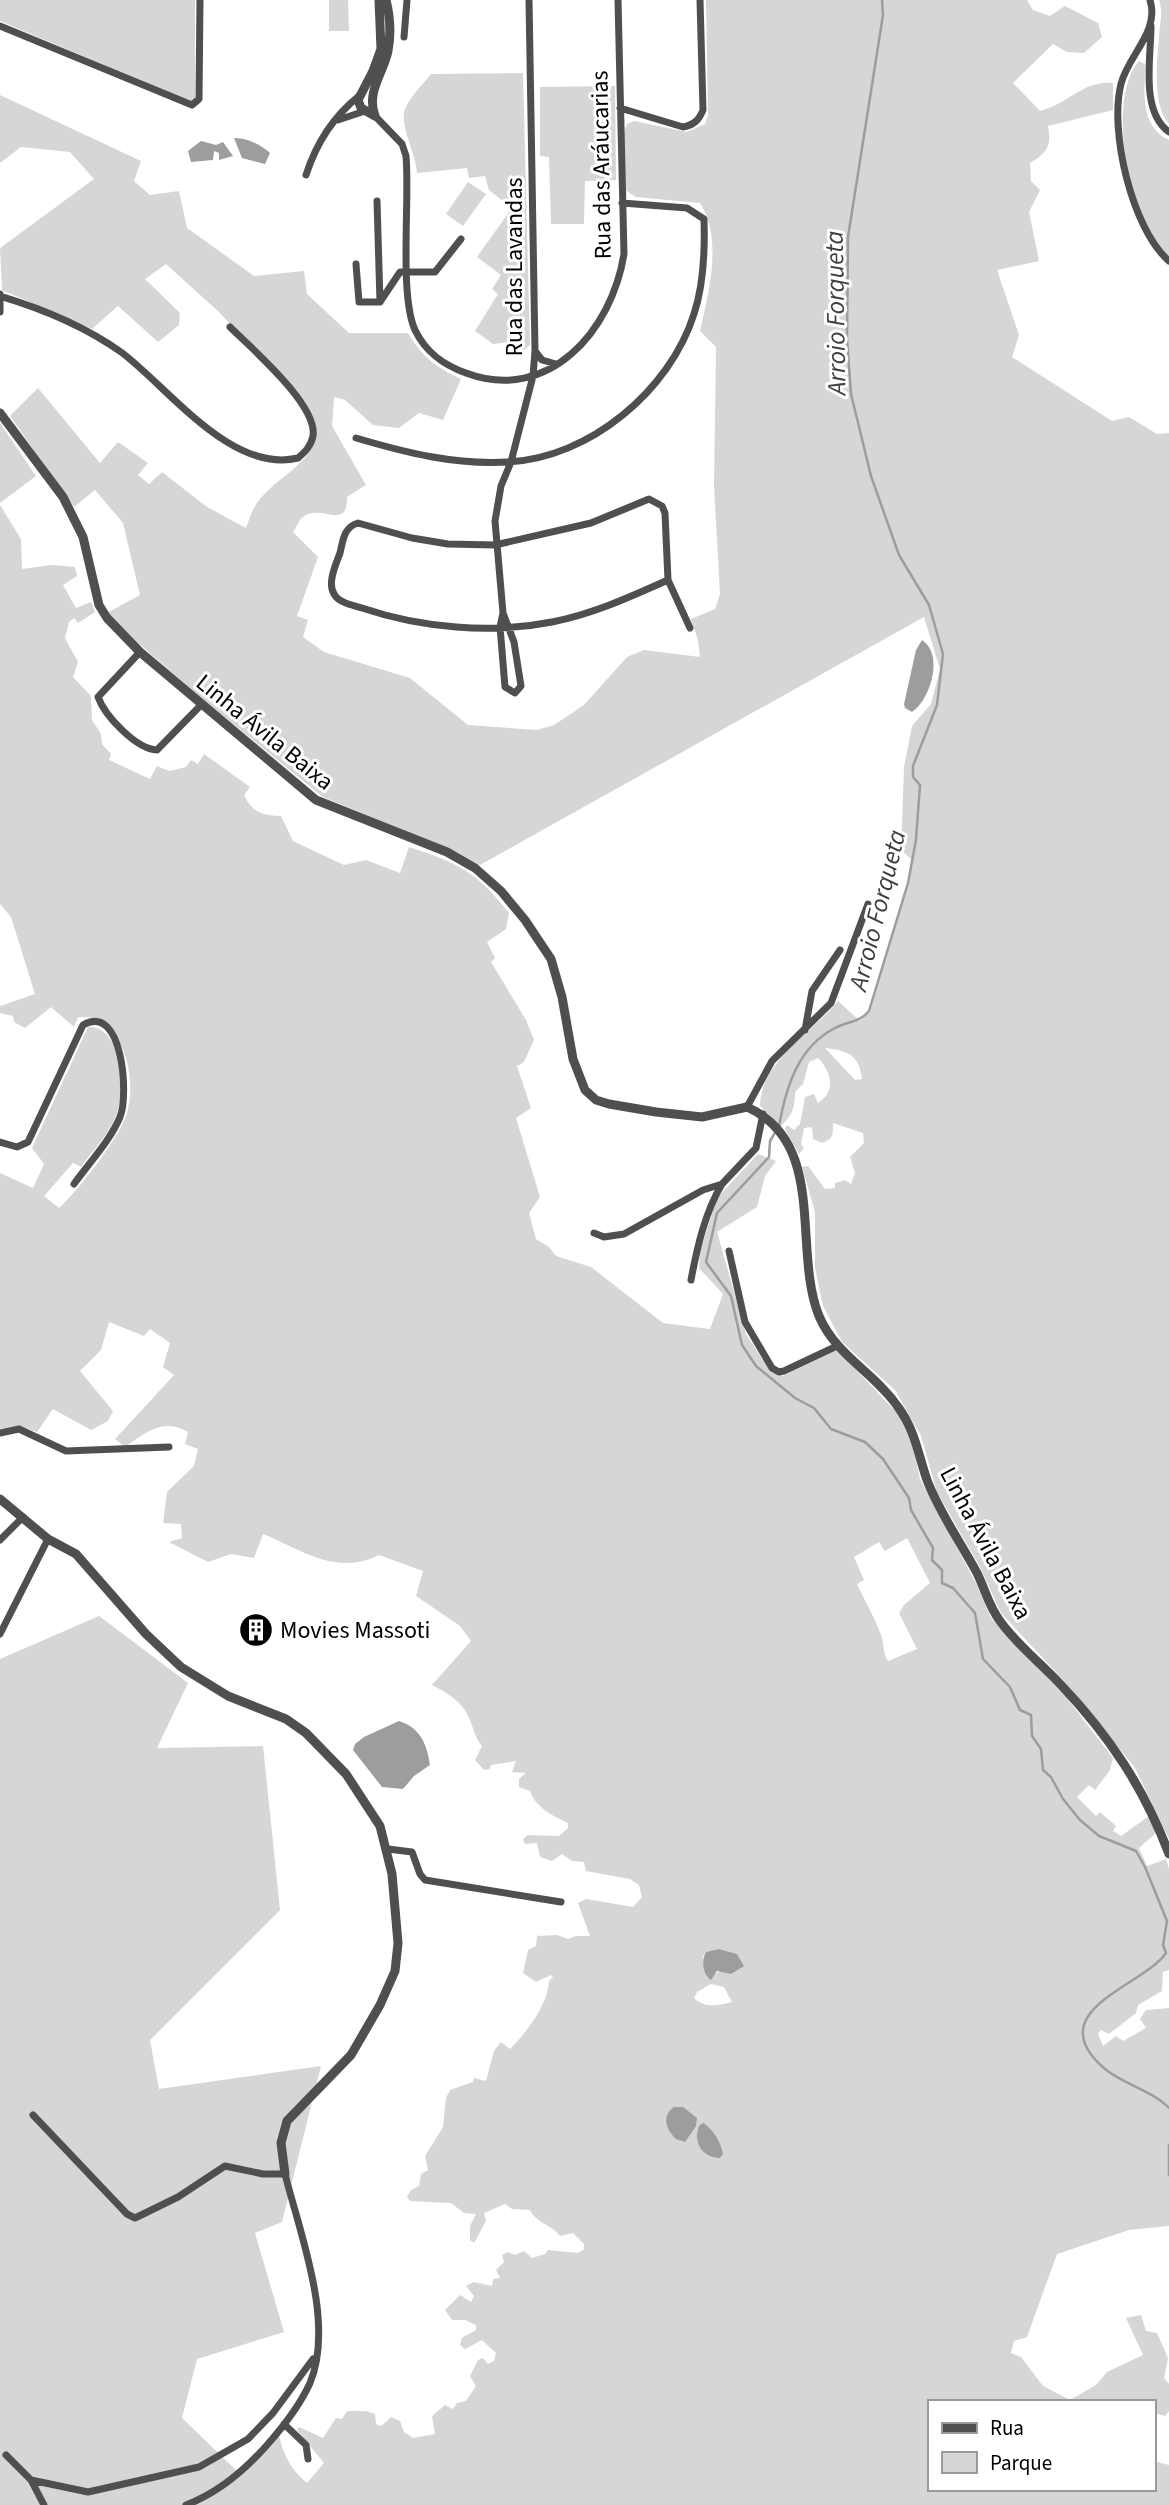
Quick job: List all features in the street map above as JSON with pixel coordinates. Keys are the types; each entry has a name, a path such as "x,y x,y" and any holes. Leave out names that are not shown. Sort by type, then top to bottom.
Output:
{"street":[{"path":"0,26 188,105 195,105 199,99 200,0"},
{"path":"306,175 317,145 344,109 359,96 373,71 381,48 379,0"},
{"path":"375,116 371,98 383,67 389,34 386,0"},
{"path":"404,37 407,0"},
{"name":"Rua das Lavandas","path":"503,613 500,627 505,687 515,693 522,686 509,626 503,613 495,545 499,495 511,462 533,376 535,351 529,0"},
{"name":"Rua das Aráucarias","path":"375,116 402,144 406,156 410,315 422,342 444,364 489,381 501,383 533,376 556,364 590,335 616,290 624,254 618,0"},
{"path":"620,108 683,127 690,126 700,117 703,110 700,0"},
{"path":"1150,0 1153,16 1152,109 1162,127 1169,132"},
{"path":"1151,26 1124,74 1118,120 1136,214 1146,234 1169,261"},
{"path":"359,96 359,105 375,116"},
{"path":"338,120 365,111"},
{"path":"377,201 380,302"},
{"path":"356,438 444,460 511,462 547,455 601,430 645,394 676,355 687,335 701,286 704,219 687,208 622,203"},
{"path":"380,302 396,276 408,271 435,272 461,239"},
{"path":"356,264 359,302 380,302"},
{"path":"0,312 1,295 97,337 122,353 222,438 272,459 298,458 309,448 313,435 306,410 294,393 230,327"},
{"path":"535,351 542,359 556,364"},
{"name":"Linha Ávila Baixa","path":"0,413 63,497 83,537 99,605 107,618 140,652 200,706 316,800 447,852 475,868 501,891 525,920 551,959 579,1078 585,1090 596,1100 634,1109 702,1117 747,1107 772,1120 785,1139 806,1203 807,1262 819,1315 837,1346 899,1408 914,1434 932,1491 999,1620 1078,1703 1132,1773 1169,1854"},
{"path":"668,580 587,613 552,622 500,627 415,622 380,614 345,603 336,597 331,587 345,534 358,523 424,540 495,545 592,523 649,499 662,506 665,513 668,580 690,628"},
{"path":"140,652 98,697 134,739 157,750 200,706"},
{"path":"747,1107 772,1061 831,1003 868,904"},
{"path":"805,1030 812,991 840,950"},
{"path":"0,1142 17,1147 28,1142 83,1025 91,1022 105,1027 114,1035 124,1071 122,1111 115,1127 74,1184"},
{"path":"691,1280 696,1252 715,1196 722,1184 756,1148 763,1114"},
{"path":"594,1233 604,1237 624,1234 703,1190 722,1184"},
{"path":"729,1251 745,1322 760,1353 772,1368 779,1372 784,1371 837,1346"},
{"path":"0,1433 19,1429 66,1451 169,1447"},
{"path":"0,1499 48,1539 83,1561 146,1634 181,1667 228,1696 286,1718 306,1733 340,1768 365,1800 388,1849 397,1924 394,1971 380,2005 351,2055 287,2122 281,2143 285,2174 317,2294 316,2356 311,2381 284,2424 249,2464 213,2493 187,2505"},
{"path":"0,1540 23,1517"},
{"path":"0,1634 48,1539"},
{"path":"388,1849 412,1852 425,1880 561,1902"},
{"path":"33,2115 135,2218 178,2197 225,2166 263,2174 285,2174"},
{"path":"32,2480 88,2492 211,2462 260,2428 316,2356"},
{"path":"284,2424 306,2445 308,2459"},
{"path":"6,2455 32,2480 44,2505"}],"green space":[{"path":"0,0 195,0 195,99 192,102 0,21"},
{"path":"329,0 348,0 349,31 329,31"},
{"path":"706,0 1027,0 1033,10 1050,16 1065,6 1098,23 1102,37 1084,53 1067,52 1053,44 1013,83 1040,111 1092,85 1113,83 1113,110 1048,126 1049,144 1041,156 1030,163 1031,181 1040,190 1029,212 1039,261 997,270 1019,335 1012,357 1112,421 1129,417 1157,434 1169,433 1169,1839 1135,1768 1066,1683 1001,1613 980,1567 937,1492 921,1436 895,1390 842,1342 823,1306 815,1268 815,1212 802,1167 808,1166 825,1189 835,1188 835,1183 845,1180 851,1184 855,1173 850,1157 864,1143 863,1133 833,1123 832,1136 822,1143 813,1139 812,1127 804,1128 801,1144 804,1148 799,1154 785,1129 787,1125 794,1130 800,1124 805,1097 814,1094 818,1103 828,1093 829,1075 818,1058 809,1062 803,1084 795,1092 792,1111 781,1126 760,1106 769,1075 778,1061 838,1001 860,1021 870,1011 908,883 911,859 901,850 904,767 912,726 931,704 940,669 924,617 480,865 455,851 323,797 200,697 111,619 107,613 140,595 123,523 95,490 74,507 10,416 38,388 100,463 118,442 148,463 138,475 149,484 162,472 207,507 246,528 257,503 301,462 314,440 314,426 308,408 219,312 166,264 145,279 180,313 179,325 158,342 118,306 92,329 2,290 0,248 94,179 70,152 21,147 0,163 0,95 141,161 134,181 150,195 179,191 187,228 254,276 304,271 307,294 349,333 408,333 431,361 461,379 443,420 419,413 399,428 373,425 345,400 334,397 332,426 366,485 347,497 343,513 310,514 302,518 293,532 318,557 297,616 308,620 303,637 324,652 410,678 468,725 537,730 554,725 584,705 627,657 644,650 700,657 691,619 715,609 720,594 714,486 716,347 700,331 712,266 711,233 700,203 636,197 625,190 624,132 627,124 634,121 687,132 705,124 708,115","holes":["825,1048 855,1059 862,1079 855,1080"]},
{"path":"1159,0 1169,0 1169,124 1160,106 1157,83 1161,14"},
{"path":"1139,61 1145,64 1148,117 1159,134 1169,140 1169,257 1148,232 1140,215 1124,146 1124,98 1130,77"},
{"path":"523,73 530,345 521,353 510,342 493,344 475,331 498,294 492,289 501,275 477,257 512,208 489,190 485,176 469,178 467,168 417,173 404,116 410,100 431,74"},
{"path":"615,86 616,180 585,181 584,224 551,224 549,157 540,156 540,87"},
{"path":"468,182 486,194 463,226 446,214"},
{"path":"0,423 36,476 0,503"},
{"path":"0,505 21,539 22,569 52,565 75,567 77,576 63,585 76,608 91,602 95,612 78,623 74,618 69,622 65,638 78,662 73,677 91,696 92,720 101,734 102,744 111,754 109,760 150,779 157,766 169,771 186,767 191,760 198,764 204,754 250,787 244,795 254,809 268,815 281,816 293,841 344,865 366,860 400,873 409,847 465,870 486,887 509,913 506,929 487,942 495,958 491,962 526,1020 534,1040 524,1062 517,1066 531,1108 516,1118 540,1197 529,1213 536,1239 549,1247 556,1256 591,1267 663,1323 710,1329 723,1294 699,1268 700,1252 717,1198 758,1154 776,1161 765,1176 757,1207 717,1232 746,1334 769,1369 783,1376 837,1350 898,1414 912,1443 920,1479 977,1585 991,1618 1065,1696 1113,1758 1110,1770 1095,1790 1089,1785 1077,1797 1096,1816 1100,1812 1116,1826 1113,1831 1121,1836 1149,1816 1157,1832 1139,1848 1147,1866 1166,1859 1169,1869 1169,1970 1163,1972 1162,1991 1138,2005 1136,2013 1109,2034 1101,2030 1098,2034 1103,2046 1116,2036 1123,2041 1146,2028 1140,2019 1146,2010 1169,2008 1169,2226 1129,2230 1057,2254 1027,2337 1014,2341 1011,2353 1021,2357 1043,2386 1070,2400 928,2400 928,2491 1155,2491 1155,2462 1169,2465 1169,2505 0,2505 0,1659 99,1616 188,1683 157,1748 263,1746 280,1910 150,2040 159,2089 321,2066 282,2222 255,2233 284,2332 197,2359 182,2418 240,2474 279,2435 288,2461 307,2483 324,2463 297,2430 299,2427 323,2438 336,2418 342,2419 347,2411 375,2414 376,2424 381,2426 391,2417 400,2421 404,2432 413,2438 435,2434 432,2416 445,2405 453,2409 457,2403 466,2401 476,2386 470,2376 478,2360 483,2358 488,2364 494,2361 496,2353 482,2340 465,2349 460,2345 462,2338 476,2330 476,2325 465,2320 452,2320 445,2310 460,2295 471,2302 474,2296 466,2286 474,2282 492,2286 493,2279 500,2278 496,2270 504,2262 502,2255 508,2252 515,2255 524,2251 532,2258 545,2254 548,2250 578,2253 584,2249 584,2244 573,2233 560,2236 536,2218 530,2210 512,2209 505,2204 484,2213 486,2221 474,2243 470,2240 470,2226 476,2214 464,2213 451,2203 410,2201 407,2197 411,2190 419,2186 421,2174 428,2170 425,2156 443,2127 446,2098 450,2090 473,2082 474,2078 486,2081 494,2051 501,2042 510,2049 529,2027 545,2000 549,1981 553,1977 551,1975 536,1982 523,1973 528,1950 536,1946 537,1936 557,1935 568,1939 590,1936 578,1903 586,1899 633,1907 642,1897 639,1885 630,1879 586,1871 584,1862 572,1861 562,1854 552,1861 540,1857 537,1843 525,1844 523,1839 528,1835 559,1836 568,1828 568,1823 545,1810 532,1797 530,1791 519,1787 519,1779 526,1773 512,1772 516,1761 491,1765 490,1769 484,1770 475,1760 482,1746 464,1708 444,1691 432,1685 471,1641 460,1626 416,1596 423,1571 379,1555 349,1563 320,1559 263,1534 254,1558 231,1554 208,1562 169,1542 182,1538 181,1524 163,1523 167,1492 194,1466 198,1449 185,1444 188,1432 170,1426 155,1429 125,1447 115,1439 174,1375 163,1367 170,1343 150,1329 144,1336 109,1322 101,1350 80,1371 113,1411 108,1421 91,1430 53,1409 37,1432 20,1426 0,1430 0,1173 33,1188 44,1164 32,1148 88,1027 100,1029 115,1047 121,1075 119,1102 110,1127 81,1167 73,1163 44,1196 59,1208 86,1178 114,1138 126,1116 130,1090 130,1076 123,1048 108,1026 98,1018 78,1017 74,1027 51,1007 25,1028 14,1022 13,1016 0,1013 0,1006 35,994 11,917 0,904","holes":["907,1538 930,1583 904,1605 899,1613 917,1649 888,1661 879,1629 857,1584 864,1580 854,1557 879,1542 885,1551","719,1949 737,1954 721,1971 707,1978 703,1956 706,1952","711,1984 724,1987 732,2002 712,2005 703,2004 694,1998 697,1992"]},
{"path":"1141,2315 1146,2331 1157,2333 1168,2358 1164,2378 1169,2384 1169,2411 1165,2416 1155,2414 1155,2400 1070,2400 1096,2385 1107,2372 1143,2355 1126,2318"}],"shaded area":[{"path":"234,138 248,140 267,150 270,153 265,164 242,158"},
{"path":"201,141 216,145 223,142 233,156 219,160 219,153 214,151 213,160 191,162 188,151"},
{"path":"922,640 929,647 934,666 925,697 912,712 905,708 904,704 916,650"},
{"path":"399,1721 413,1728 422,1738 430,1765 414,1776 403,1789 382,1787 353,1750 355,1744 364,1737"},
{"path":"719,1949 737,1954 744,1966 731,1974 717,1971 711,1980 705,1971 704,1955"},
{"path":"674,2107 683,2107 697,2118 696,2126 685,2142 676,2139 666,2123 667,2114"},
{"path":"703,2123 718,2140 723,2154 720,2158 708,2155 700,2148 697,2132"}],"waterway":[{"name":"Arroio Forqueta","path":"779,1126 790,1083 803,1057 822,1036 857,1020 869,1011 908,883 916,840 920,785 913,777 913,766 937,705 943,654 929,605 899,555 871,476 851,394 847,339 848,237 883,15 882,0"},
{"name":"Arroio Forqueta","path":"776,1131 770,1141 769,1157 717,1213 706,1262 731,1296 742,1345 756,1366 795,1398 814,1408 831,1429 865,1442 883,1459 909,1498 911,1510 933,1548 932,1560 942,1570 942,1583 953,1588 975,1613 983,1659 1010,1687 1020,1710 1031,1715 1032,1736 1041,1749 1043,1770 1051,1777 1063,1799 1080,1820 1099,1836 1136,1851 1145,1867 1167,1921 1163,1945 1166,1953 1154,1965 1102,2002 1089,2016 1083,2031 1087,2049 1105,2069 1155,2097 1169,2108"},
{"name":"Arroio Forqueta","path":"1169,2145 1169,2175"}],"place":[{"name":"Movies Massoti","path":"256,1630"}]}
